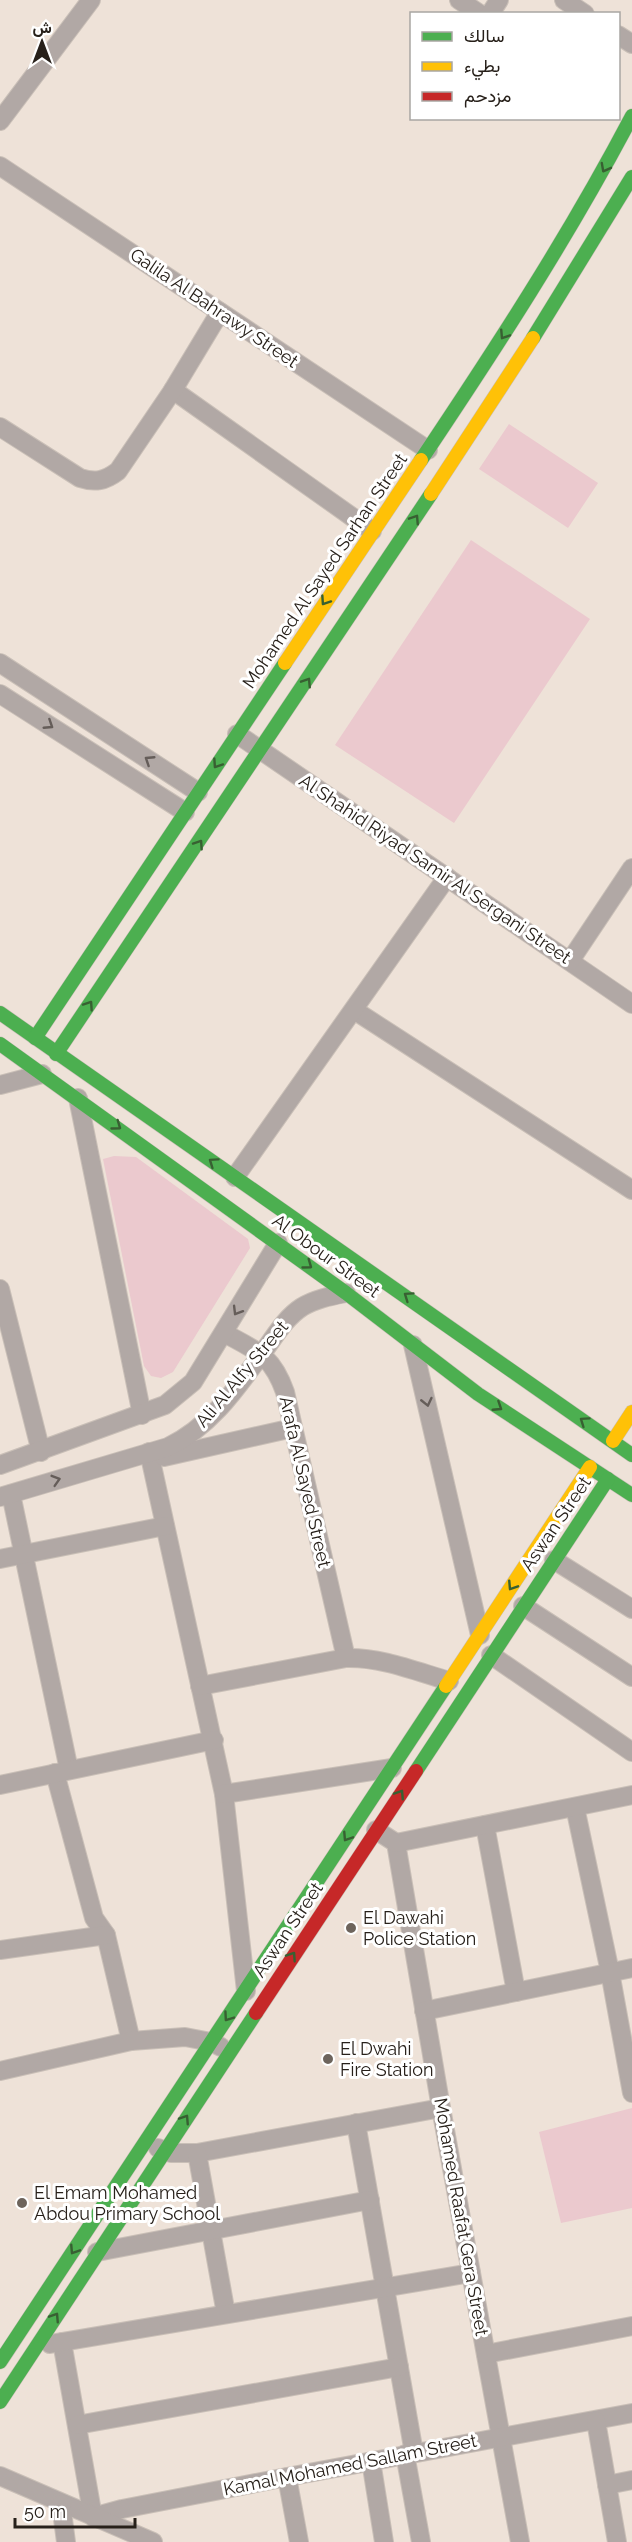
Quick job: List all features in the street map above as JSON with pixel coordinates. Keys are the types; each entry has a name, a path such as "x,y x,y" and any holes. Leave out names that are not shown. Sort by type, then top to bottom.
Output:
{"street":[{"path":"0,121 91,0"},
{"path":"459,0 477,12"},
{"path":"564,0 584,8"},
{"name":"Mohamed Al Sayed Sarhan Street","path":"35,1038 428,450 548,265 602,175 632,116"},
{"name":"Galila Al Bahrawy Street","path":"0,167 428,450"},
{"path":"56,1054 262,751 563,293 632,177"},
{"path":"0,427 80,478 100,481 118,471 174,390 220,312"},
{"path":"174,390 372,531"},
{"path":"0,663 198,792"},
{"path":"0,694 184,812"},
{"name":"Al Shahid Riyad Samir Al Sergani Street","path":"237,734 632,1004"},
{"path":"570,961 632,868"},
{"path":"235,1177 447,877"},
{"path":"354,1010 632,1190"},
{"name":"Al Obour Street","path":"0,1013 632,1453"},
{"name":"Al Obour Street","path":"0,1044 346,1293 420,1338 478,1394 632,1495"},
{"path":"0,1085 42,1074"},
{"path":"78,1098 142,1415"},
{"name":"Ali Al Alfy Street","path":"0,1465 165,1406 193,1382 278,1243"},
{"path":"0,1289 41,1452"},
{"name":"Ali Al Alfy Street","path":"6,1496 150,1456 187,1438 203,1426 262,1354 288,1318 304,1306 323,1298 346,1293"},
{"path":"432,1313 420,1338 480,1635"},
{"name":"Arafa Al Sayed Street","path":"224,1333 262,1354 278,1371 346,1658"},
{"path":"478,1394 476,1388 482,1374 501,1363"},
{"path":"613,1441 632,1412"},
{"path":"246,1991 224,1794 150,1456 293,1428"},
{"name":"Aswan Street","path":"0,2362 590,1467"},
{"name":"Aswan Street","path":"0,2402 229,2051 608,1479"},
{"path":"6,1496 23,1554 62,1771 94,1918 106,1935 131,2041"},
{"path":"0,1559 165,1526"},
{"path":"554,1560 632,1609"},
{"path":"523,1606 632,1677"},
{"path":"491,1655 632,1752"},
{"path":"200,1686 346,1658 378,1660 449,1681"},
{"path":"0,1785 214,1740"},
{"path":"224,1794 392,1768"},
{"path":"376,1830 396,1843 632,1795"},
{"path":"575,1807 629,2061 632,2093"},
{"path":"484,1825 516,1992"},
{"name":"Mohamed Raafat Gera Street","path":"396,1843 441,2108 520,2542"},
{"path":"0,1950 106,1935"},
{"path":"424,2011 632,1968"},
{"path":"0,2071 131,2041 185,2037 211,2042 229,2051"},
{"path":"146,2141 164,2151 197,2153 441,2108"},
{"path":"356,2123 399,2367 421,2542"},
{"path":"197,2153 226,2314"},
{"path":"97,2252 370,2200"},
{"path":"36,2346 471,2273"},
{"path":"486,2354 632,2326"},
{"path":"62,2342 93,2517"},
{"path":"77,2425 399,2367"},
{"name":"Kamal Mohamed Sallam Street","path":"93,2517 122,2509 287,2477 632,2413"},
{"path":"596,2421 617,2542"},
{"path":"371,2461 384,2542"},
{"path":"0,2476 149,2541"},
{"path":"287,2477 299,2542"},
{"path":"607,2485 632,2480"},
{"path":"61,2504 66,2542"}],"shaded area":[{"path":"509,424 598,483 568,528 479,469"},
{"path":"471,540 590,619 454,823 335,745"},
{"path":"114,1156 136,1157 248,1239 250,1248 173,1372 161,1378 151,1376 144,1366 103,1159"},
{"path":"632,2108 632,2208 561,2223 539,2132"}],"traffic: fast":[{"path":"421,460 531,291 583,205 632,116"},
{"path":"533,338 632,177"},
{"path":"56,1054 431,494"},
{"path":"35,1038 285,663"},
{"path":"0,1013 632,1455"},
{"path":"0,1044 346,1293 478,1394 632,1495"},
{"path":"416,1771 608,1479"},
{"path":"0,2362 446,1686"},
{"path":"0,2402 256,2013"}],"traffic: slow":[{"path":"431,494 533,338"},
{"path":"285,663 421,460"},
{"path":"613,1441 632,1412"},
{"path":"446,1686 590,1467"}],"traffic: jam":[{"path":"256,2013 416,1771"}],"place":[{"name":"El Dawahi Police Station","path":"351,1928"},
{"name":"El Dwahi Fire Station","path":"328,2059"},
{"name":"El Emam Mohamed Abdou Primary School","path":"22,2203"}]}
